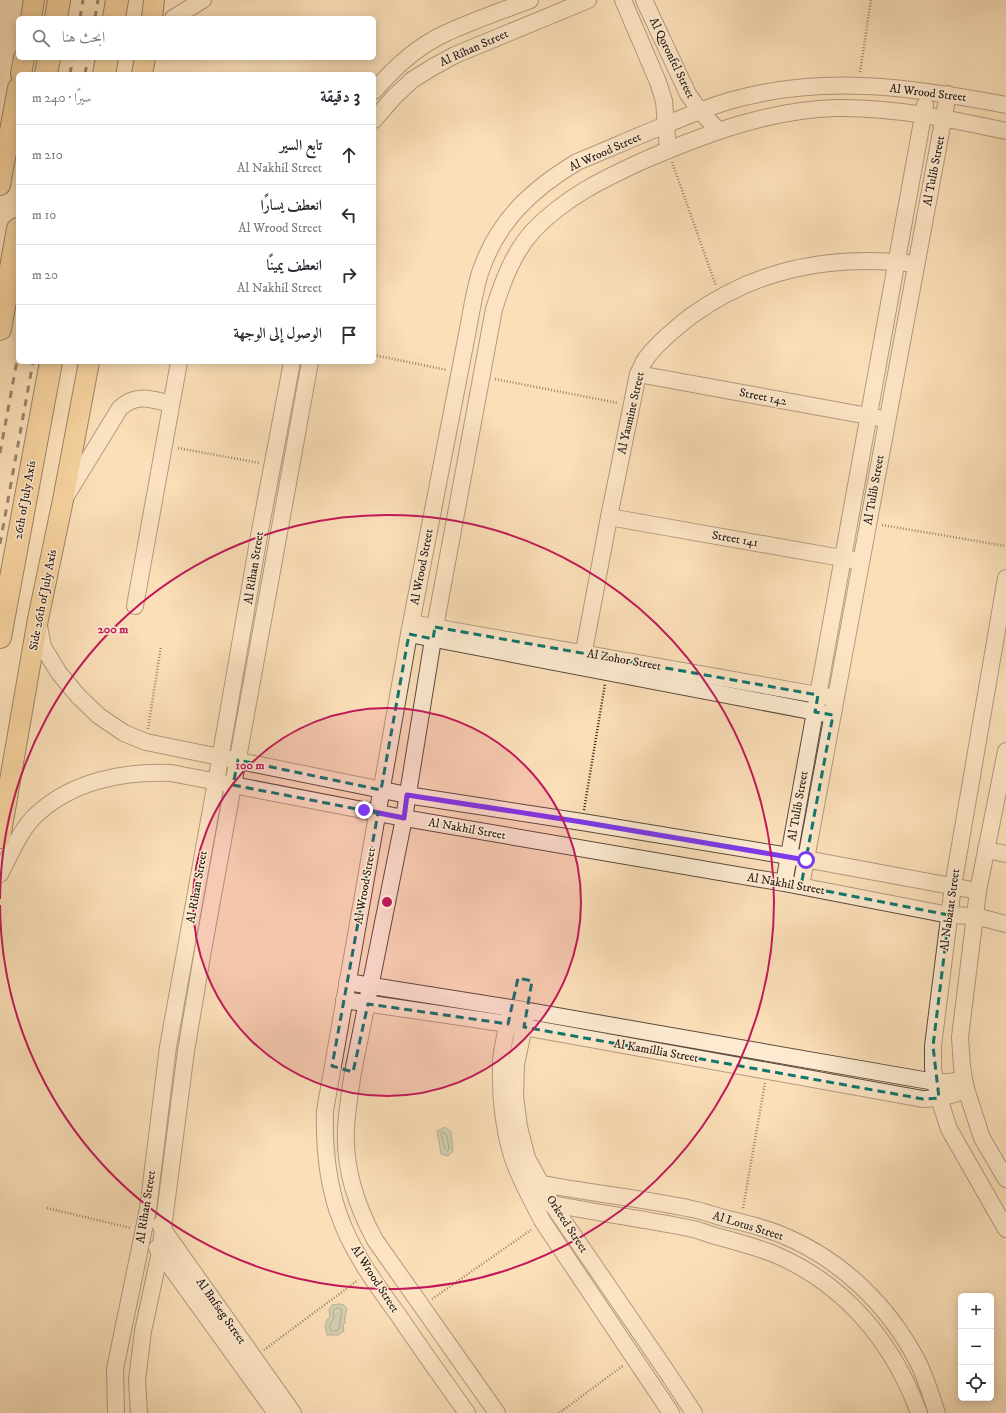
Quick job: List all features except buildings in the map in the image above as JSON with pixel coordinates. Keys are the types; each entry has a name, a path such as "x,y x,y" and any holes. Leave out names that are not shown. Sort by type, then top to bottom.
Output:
{"highway":[{"path":"56,16 59,0"},
{"path":"114,16 117,0"},
{"path":"46,72 49,60"},
{"path":"104,72 106,60"},
{"path":"0,329 16,239"},
{"name":"26th of July Axis","path":"0,637 51,364"}],"main road":[{"path":"31,16 34,0"},
{"path":"152,16 154,0"},
{"path":"21,72 24,60"},
{"path":"142,72 145,60"},
{"path":"0,185 16,99"},
{"name":"Side 26th of July Axis","path":"0,838 38,619 63,500 89,364"}],"street":[{"path":"174,16 178,0"},
{"path":"176,16 202,0"},
{"name":"Al Rihan Street","path":"377,87 400,65 421,48 443,34 530,0"},
{"name":"Al Rihan Street","path":"376,118 394,97 412,80 455,55 588,0"},
{"name":"Al Qoronfel Street","path":"623,0 658,82 664,101 668,150"},
{"name":"Al Qoronfel Street","path":"644,0 688,94 700,111 719,131"},
{"name":"Al Wrood Street","path":"464,1408 368,1273 347,1236 331,1188 326,1162 324,1137 325,1111 332,1066 410,628 459,372 480,273 493,243 511,216 533,193 558,174 577,162 700,111 729,101 796,87 858,85 948,94 1006,105"},
{"path":"377,87 394,97"},
{"name":"Al Tulib Street","path":"784,883 927,92"},
{"name":"Al Tulib Street","path":"802,886 948,94"},
{"name":"Al Wrood Street","path":"497,1413 375,1240 367,1226 358,1204 351,1180 346,1131 353,1072 368,1004 404,818 434,633 490,329 502,281 516,256 537,227 552,212 593,184 668,150 745,122 768,116 806,110 836,108 923,114 1006,131"},
{"name":"Al Yasmine Street","path":"582,660 638,374 645,360 684,322 720,297 771,275 820,263 844,261 916,264"},
{"path":"469,324 490,329"},
{"path":"135,606 179,364"},
{"name":"Al Rihan Street","path":"116,1413 115,1369 148,1210 168,1047 272,465 292,364"},
{"name":"Al Rihan Street","path":"140,1413 138,1380 143,1331 160,1252 186,1051 310,364"},
{"path":"459,372 482,376"},
{"name":"Street 142","path":"638,374 888,420"},
{"path":"63,500 120,408 131,400 137,398 144,398 171,404"},
{"name":"Street 141","path":"609,517 861,562"},
{"name":"Al Nabatat Street","path":"1006,578 953,886 933,1046 933,1068 935,1082 949,1129 1006,1229"},
{"name":"Al Nakhil Street","path":"38,619 43,647 59,673 78,696 99,716 124,733 146,742 407,795 789,856 978,891"},
{"name":"Al Zohor Street","path":"410,628 582,660 836,698"},
{"name":"Al Zohor Street","path":"582,660 607,672 833,715"},
{"name":"Al Nabatat Street","path":"1006,751 978,891 960,1037 965,1084 982,1138 1006,1179"},
{"name":"Al Nakhil Street","path":"0,874 21,835 36,814 58,799 80,788 115,776 152,772 171,773 404,818 802,886 949,915 975,916 1006,924"},
{"path":"986,850 1006,854"},
{"path":"185,953 202,956"},
{"name":"Al Kamillia Street","path":"347,982 371,987 519,1009 935,1082 965,1084"},
{"name":"Al Kamillia Street","path":"344,1000 508,1024 923,1099 948,1097 965,1084"},
{"name":"Orkeed Street","path":"519,1009 508,1024 501,1061 501,1093 505,1125 512,1156 530,1199 543,1222 671,1413"},
{"name":"Orkeed Street","path":"519,1009 524,1027 516,1064 515,1096 519,1127 527,1158 552,1204 694,1413"},
{"path":"168,1047 186,1051"},
{"path":"332,1066 353,1072"},
{"name":"Al Lotus Street","path":"522,1180 693,1209 740,1222 753,1224 782,1235 810,1249 848,1275 888,1316 904,1339 921,1369 937,1413"},
{"name":"Al Lotus Street","path":"530,1199 692,1229 747,1244 774,1254 800,1267 835,1291 856,1310 873,1329 889,1350 902,1372 913,1395 919,1413"},
{"name":"Al Bnfseg Street","path":"148,1210 293,1413"},
{"name":"Al Bnfseg Street","path":"143,1231 160,1252 276,1413"},
{"path":"123,1328 143,1331"},
{"path":"464,1408 481,1391"}],"path":[{"path":"858,85 871,0"},
{"path":"668,150 720,297"},
{"path":"376,355 459,372"},
{"path":"482,376 632,406"},
{"path":"164,446 272,465"},
{"path":"868,523 1006,546"},
{"path":"146,742 161,646"},
{"path":"582,822 607,672"},
{"path":"740,1222 768,1071"},
{"path":"47,1208 143,1231"},
{"path":"421,1306 543,1222"},
{"path":"254,1358 368,1273"},
{"path":"559,1413 634,1358"}],"highlighted area":[{"path":"435,627 818,695 815,712 833,715 801,886 949,915 933,1046 939,1098 923,1099 524,1027 532,981 518,978 508,1024 368,1004 353,1072 332,1066 378,813 233,785 238,760 381,790 409,634 433,639"}],"water":[{"path":"445,1127 451,1132 453,1151 448,1156 441,1154 437,1131"},
{"path":"332,1305 344,1305 347,1309 345,1323 343,1325 344,1331 338,1335 327,1335 326,1325 330,1317 329,1310"}],"railway":[{"path":"80,16 83,0"},
{"path":"95,16 98,0"},
{"path":"70,72 73,60"},
{"path":"85,72 88,60"},
{"path":"0,453 16,364"},
{"path":"0,544 33,364"}],"route":[{"path":"364,810 404,818 407,795 582,822 806,860"}]}
